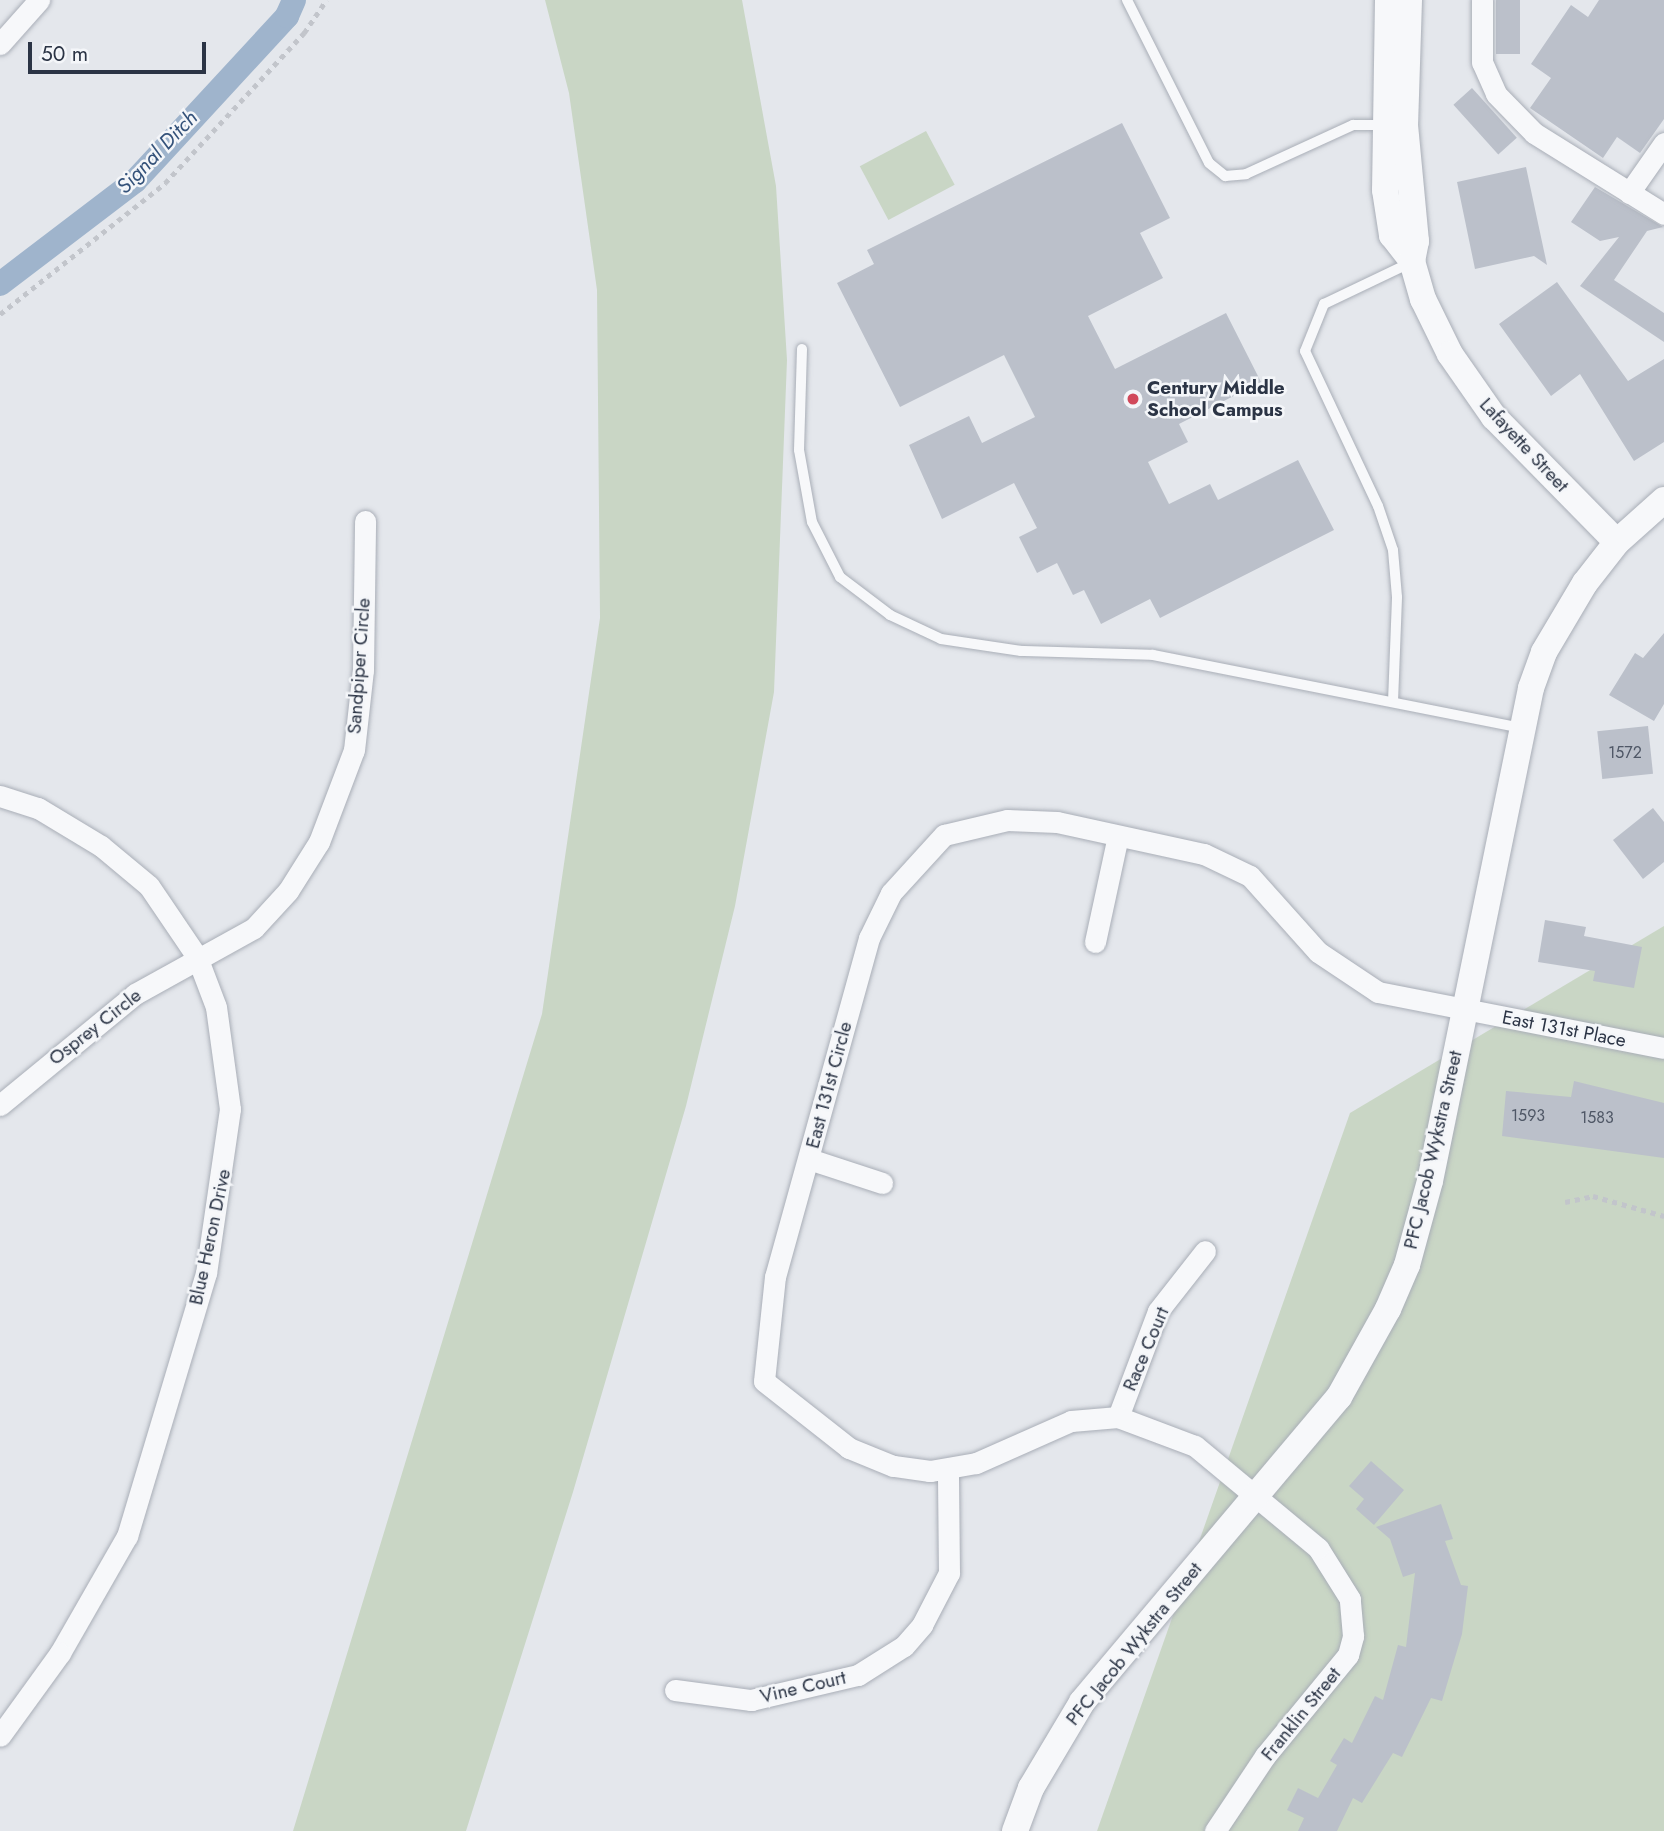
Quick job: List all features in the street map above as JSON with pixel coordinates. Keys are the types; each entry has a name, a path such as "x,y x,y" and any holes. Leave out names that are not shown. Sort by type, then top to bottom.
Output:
{"street":[{"path":"0,44 39,0"},
{"name":"Lafayette Street","path":"1388,0 1384,125 1392,235 1412,261 1435,324 1468,382 1617,542"},
{"name":"Lafayette Street","path":"1409,0 1405,125 1416,241 1412,261"},
{"path":"1482,0 1482,62 1496,94 1534,133 1664,214"},
{"path":"1629,192 1664,143"},
{"name":"PFC Jacob Wykstra Street","path":"1015,1831 1031,1788 1082,1702 1259,1496 1358,1369 1407,1265 1465,1010 1520,728 1544,652 1617,542 1664,500"},
{"name":"Sandpiper Circle","path":"197,957 237,940 271,913 319,842 346,780 363,670 365,521"},
{"name":"Blue Heron Drive","path":"0,796 38,808 101,846 149,886 197,957 222,1033 230,1109 206,1273 127,1536 60,1653 0,1736"},
{"name":"East 131st Circle","path":"1259,1496 1195,1446 1118,1417 1071,1421 948,1472 893,1466 849,1448 764,1381 775,1277 869,938 891,893 930,844 944,835 1007,820 1057,822 1222,861 1270,893 1318,952 1347,976 1378,992 1465,1010"},
{"path":"1095,942 1118,836"},
{"name":"Osprey Circle","path":"0,1105 83,1032 197,957"},
{"name":"East 131st Place","path":"1465,1010 1664,1048"},
{"path":"809,1159 882,1183"},
{"name":"Race Court","path":"1118,1417 1158,1311 1205,1251"},
{"name":"Vine Court","path":"675,1690 751,1700 858,1675 904,1646 922,1625 949,1573 948,1472"},
{"name":"Franklin Street","path":"1215,1831 1265,1756 1334,1676 1353,1636 1350,1599 1332,1562 1259,1496"}],"lane":[{"path":"1127,0 1209,163 1225,176 1246,174 1353,125 1384,125"},
{"path":"1393,702 1397,597 1392,550 1378,506 1305,351 1324,304 1412,261"},
{"path":"802,349 799,450 812,522 839,577 890,615 941,639 1021,651 1153,655 1520,728"}],"path":[{"path":"0,314 165,183 304,33 327,0"},
{"path":"1565,1202 1593,1196 1664,1216"}],"green space":[{"path":"545,0 742,0 776,186 787,360 774,692 735,906 686,1106 573,1492 466,1831 293,1831 542,1014 600,618 597,290 569,93"},
{"path":"926,131 955,185 888,220 860,166"},
{"path":"1664,926 1664,1831 1097,1831 1350,1113"}],"building":[{"path":"1496,0 1520,0 1520,54 1496,54"},
{"path":"1599,0 1664,0 1664,119 1640,153 1617,137 1603,158 1530,108 1551,78 1531,64 1571,5 1588,17"},
{"path":"1472,88 1517,138 1498,155 1453,105"},
{"path":"1122,123 1170,218 1140,233 1163,278 1088,316 1115,369 1226,313 1261,382 1179,424 1188,442 1148,462 1169,504 1210,484 1218,500 1298,460 1334,530 1160,618 1150,599 1101,624 1084,590 1073,595 1057,563 1037,573 1019,537 1037,528 1014,483 942,519 909,445 969,416 982,443 1035,417 1004,355 900,407 837,283 874,264 867,250"},
{"path":"1526,167 1547,265 1534,256 1475,269 1457,182"},
{"path":"1595,187 1663,227 1647,231 1614,280 1664,313 1664,342 1580,286 1619,237 1600,241 1571,222"},
{"path":"1557,282 1628,381 1664,359 1664,442 1634,461 1580,374 1551,396 1499,324"},
{"path":"1664,633 1664,704 1654,721 1609,695 1635,653 1643,658"},
{"path":"1648,726 1653,774 1602,779 1597,731"},
{"path":"1653,808 1664,822 1664,862 1643,879 1613,840"},
{"path":"1545,920 1586,927 1584,936 1642,947 1634,988 1593,981 1595,971 1538,962"},
{"path":"1574,1081 1664,1103 1664,1158 1502,1136 1506,1091 1571,1097"},
{"path":"1371,1461 1404,1490 1374,1525 1356,1509 1364,1499 1349,1486"},
{"path":"1441,1504 1453,1539 1445,1541 1461,1585 1468,1586 1462,1634 1442,1701 1431,1698 1402,1757 1393,1753 1362,1803 1353,1798 1337,1831 1298,1831 1304,1818 1287,1810 1298,1788 1318,1798 1337,1765 1330,1761 1344,1738 1352,1743 1375,1696 1383,1700 1398,1645 1406,1647 1415,1573 1403,1577 1390,1539 1376,1527"}],"waterway":[{"name":"Signal Ditch","path":"0,284 135,181 287,16 294,0"}],"place":[{"name":"Century Middle School Campus","path":"1133,399"}]}
